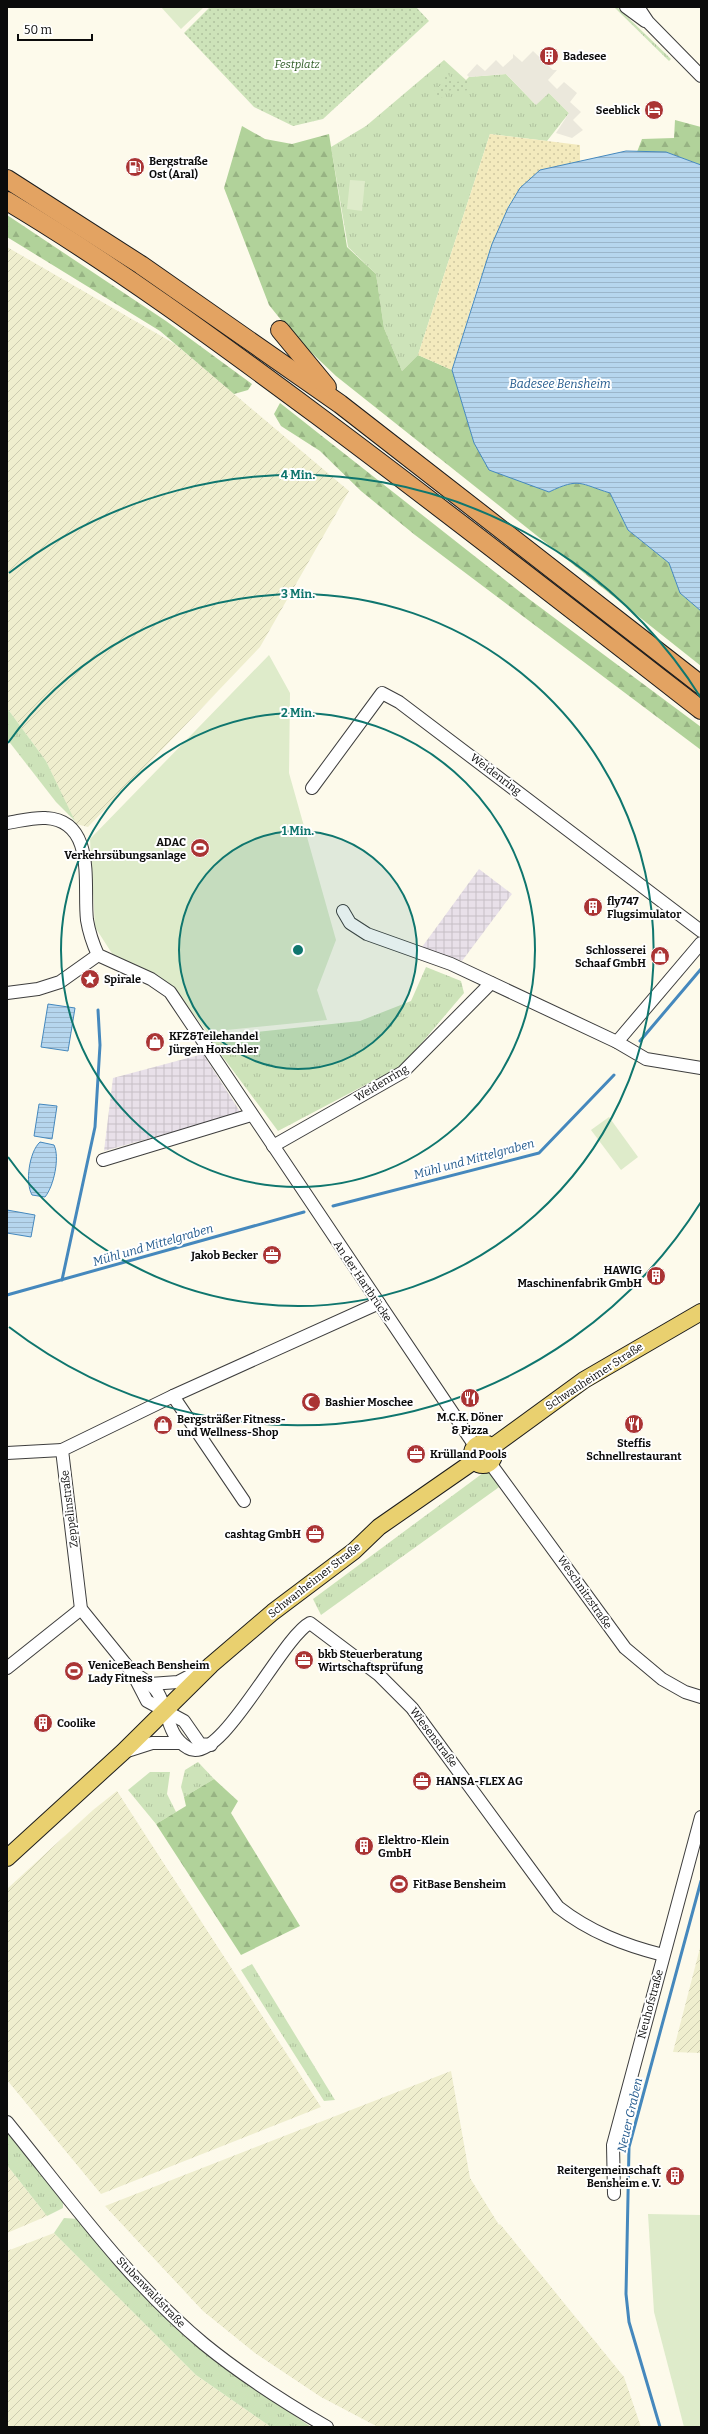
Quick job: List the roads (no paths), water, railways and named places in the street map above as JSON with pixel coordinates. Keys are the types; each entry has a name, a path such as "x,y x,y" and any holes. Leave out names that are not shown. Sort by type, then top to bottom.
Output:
{"highway":[{"path":"7,179 141,265 340,404 701,685"},
{"path":"7,201 131,281 234,353 466,526 701,710"},
{"path":"280,330 340,404"}],"main road":[{"name":"Schwanheimer Straße","path":"491,1455 584,1380 701,1312"},
{"path":"474,1454 483,1443 491,1455"},
{"name":"Schwanheimer Straße","path":"7,1858 123,1752 211,1665 273,1612 354,1551 379,1527 474,1454"}],"street":[{"path":"626,7 648,22"},
{"path":"638,7 648,22 701,76"},
{"name":"Weidenring","path":"312,788 382,693 399,702 701,931"},
{"path":"7,823 46,818 61,822 73,830 81,842 85,854 87,921 98,955 60,982 38,989 7,994"},
{"path":"343,911 350,922 367,934 451,964 617,1042 646,1059 701,1068"},
{"path":"617,1042 701,943"},
{"name":"An der Hartbrücke","path":"98,955 151,979 170,992 251,1115 379,1303 474,1454"},
{"name":"Weidenring","path":"273,1146 403,1072 491,984"},
{"path":"103,1160 251,1115"},
{"path":"7,1453 62,1450 173,1396 379,1303"},
{"path":"173,1396 244,1501"},
{"name":"Zeppelinstraße","path":"62,1450 81,1609"},
{"name":"Weschnitzstraße","path":"491,1455 625,1648 662,1679 685,1692 701,1697"},
{"path":"7,1668 81,1609 132,1672 147,1700 164,1712 184,1721 200,1744 211,1745"},
{"name":"Wiesenstraße","path":"211,1745 223,1734 289,1643 310,1623 379,1675 412,1708 558,1907 577,1922 602,1935 624,1945 663,1955"},
{"path":"150,1684 178,1682 211,1665"},
{"path":"132,1672 150,1684 158,1693 164,1712 180,1743"},
{"path":"123,1752 152,1743 180,1743 196,1751 211,1745"},
{"name":"Neuhofstraße","path":"614,2194 613,2145 701,1817"},
{"name":"Stubenwaldstraße","path":"7,2122 103,2240 166,2309 204,2344 247,2376 290,2405 327,2427"}],"water":[{"name":"Badesee Bensheim","path":"626,151 666,152 701,165 701,611 680,593 669,563 628,530 610,493 586,485 574,483 559,487 549,492 489,470 474,443 452,370 492,244 508,208 520,188 540,170"},
{"path":"48,1004 75,1008 68,1051 41,1047"},
{"path":"39,1104 57,1106 52,1139 34,1136"},
{"path":"40,1142 54,1145 56,1150 55,1171 51,1186 45,1197 32,1195 29,1183 29,1168 31,1160 36,1147"},
{"path":"7,1210 35,1215 31,1237 7,1233"}],"waterway":[{"name":"Mühl und Mittelgraben","path":"640,1041 701,969"},
{"path":"62,1280 95,1127 100,1045 98,1010"},
{"name":"Mühl und Mittelgraben","path":"333,1206 539,1153 614,1075"},
{"name":"Mühl und Mittelgraben","path":"7,1295 304,1212"},
{"name":"Neuer Graben","path":"660,2427 629,2322 626,2294 629,2147 701,1881"}],"place":[{"name":"Badesee","path":"549,56"},
{"name":"Seeblick","path":"654,110"},
{"name":"Bergstraße Ost (Aral)","path":"135,167"},
{"name":"ADAC Verkehrsübungsanlage","path":"200,848"},
{"name":"fly747 Flugsimulator","path":"593,907"},
{"name":"Schlosserei Schaaf GmbH","path":"660,956"},
{"name":"Spirale","path":"90,979"},
{"name":"KFZ&Teilehandel Jürgen Horschler","path":"155,1042"},
{"name":"Jakob Becker","path":"272,1255"},
{"name":"HAWIG Maschinenfabrik GmbH","path":"656,1276"},
{"name":"M.C.K. Döner & Pizza","path":"470,1398"},
{"name":"Bashier Moschee","path":"311,1402"},
{"name":"Steffis Schnellrestaurant","path":"634,1424"},
{"name":"Bergsträßer Fitness- und Wellness-Shop","path":"163,1425"},
{"name":"Krülland Pools","path":"416,1454"},
{"name":"cashtag GmbH","path":"315,1534"},
{"name":"bkb Steuerberatung Wirtschaftsprüfung","path":"304,1660"},
{"name":"VeniceBeach Bensheim Lady Fitness","path":"74,1671"},
{"name":"Coolike","path":"43,1723"},
{"name":"HANSA-FLEX AG","path":"422,1781"},
{"name":"Elektro-Klein GmbH","path":"364,1846"},
{"name":"FitBase Bensheim","path":"399,1884"},
{"name":"Reitergemeinschaft Bensheim e. V.","path":"675,2176"}],"park label":[{"name":"Festplatz","path":"297,64"}]}
